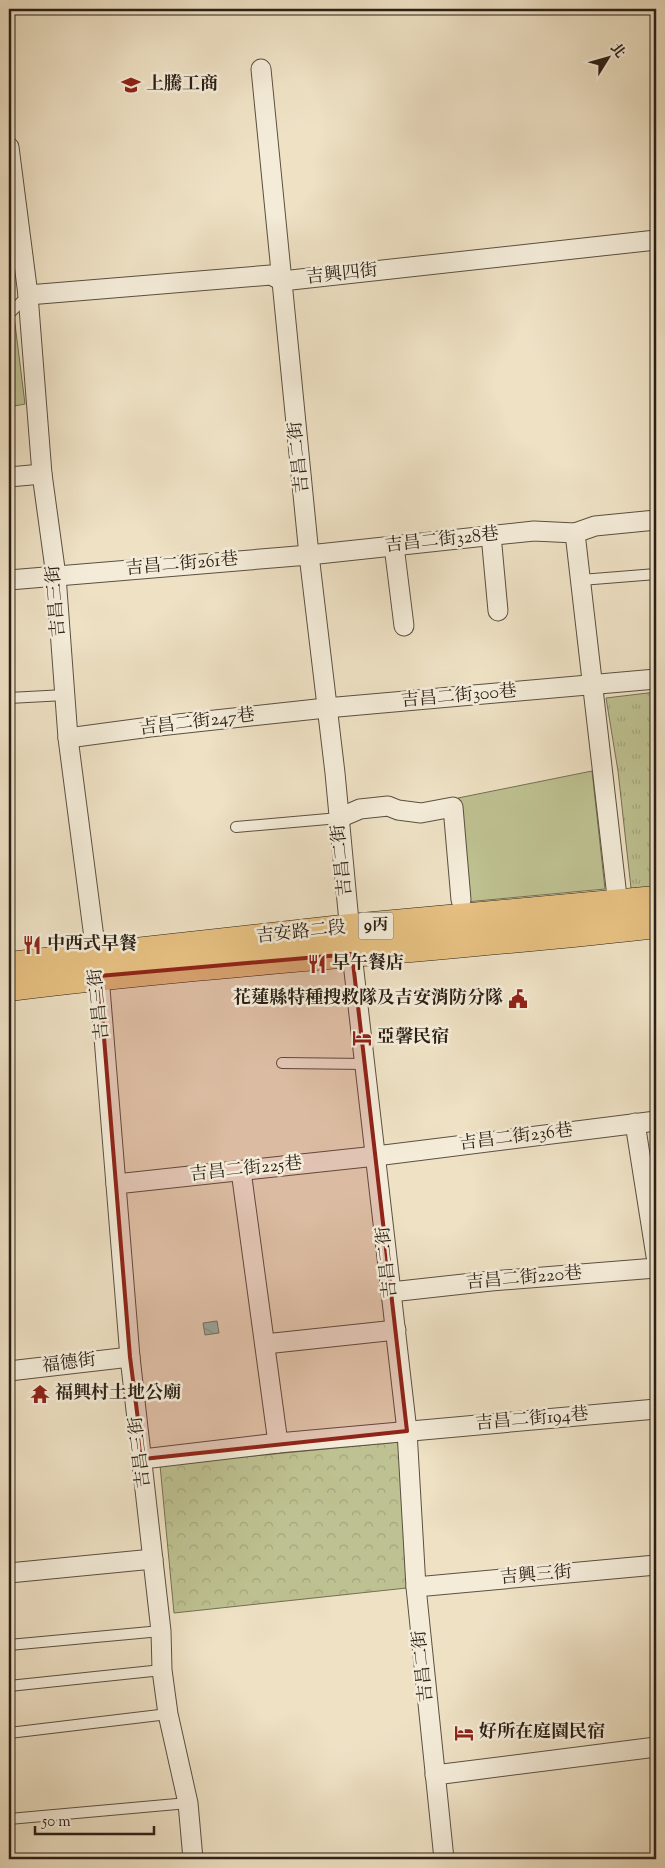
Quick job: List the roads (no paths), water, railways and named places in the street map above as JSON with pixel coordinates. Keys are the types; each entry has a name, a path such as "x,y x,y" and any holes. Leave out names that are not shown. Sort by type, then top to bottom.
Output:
{"main road":[{"name":"吉安路二段","path":"619,916 656,900"},
{"name":"吉安路二段","path":"97,966 619,916 656,924"},
{"name":"9丙","path":"9,966 97,966"},
{"name":"9丙","path":"9,987 97,966"}],"street":[{"name":"吉昌二街","path":"261,69 309,555 335,773 351,941 407,1431 416,1587 444,1859"},
{"name":"吉昌三街","path":"9,147 28,295 42,474 56,576 68,738 97,966 130,1357 161,1631 162,1670 168,1714 188,1803 193,1859"},
{"name":"吉興四街","path":"28,295 271,276 282,281 656,240"},
{"path":"9,477 42,474"},
{"path":"619,916 575,533 595,526 656,520"},
{"name":"吉昌二街328巷","path":"309,555 534,530 575,533"},
{"path":"492,535 498,611"},
{"path":"394,546 404,626"},
{"name":"吉昌二街261巷","path":"9,580 309,555"},
{"name":"吉昌二街300巷","path":"326,708 656,679"},
{"name":"吉昌二街247巷","path":"68,738 326,708"},
{"path":"339,818 360,809 388,806 398,810 421,813 453,807 461,900"},
{"name":"吉昌二街236巷","path":"376,1156 656,1121"},
{"path":"636,1123 656,1256"},
{"name":"吉昌二街225巷","path":"116,1184 376,1156"},
{"path":"241,1171 278,1443"},
{"name":"吉昌二街220巷","path":"391,1292 491,1281 656,1268"},
{"path":"265,1344 396,1330"},
{"name":"福德街","path":"9,1371 130,1357"},
{"name":"吉昌二街194巷","path":"143,1459 278,1443 656,1409"},
{"path":"15,1573 153,1559"},
{"name":"吉興三街","path":"416,1587 656,1565"},
{"path":"435,1775 656,1747"}],"lane":[{"path":"9,314 28,295"},
{"path":"581,580 656,574"},
{"path":"9,698 65,695"},
{"path":"236,827 339,818"},
{"path":"282,1063 366,1064"},
{"path":"9,1645 161,1631"},
{"path":"9,1686 162,1670"},
{"path":"9,1733 168,1714"},
{"path":"9,1819 188,1803"}],"water":[{"path":"217,1321 219,1333 205,1335 203,1323"}],"place":[{"name":"上騰工商","path":"131,85"},
{"name":"中西式早餐","path":"32,945"},
{"name":"早午餐店","path":"317,964"},
{"name":"花蓮縣特種搜救隊及吉安消防分隊","path":"518,999"},
{"name":"亞馨民宿","path":"362,1038"},
{"name":"福興村土地公廟","path":"40,1394"},
{"name":"好所在庭園民宿","path":"464,1733"}]}
